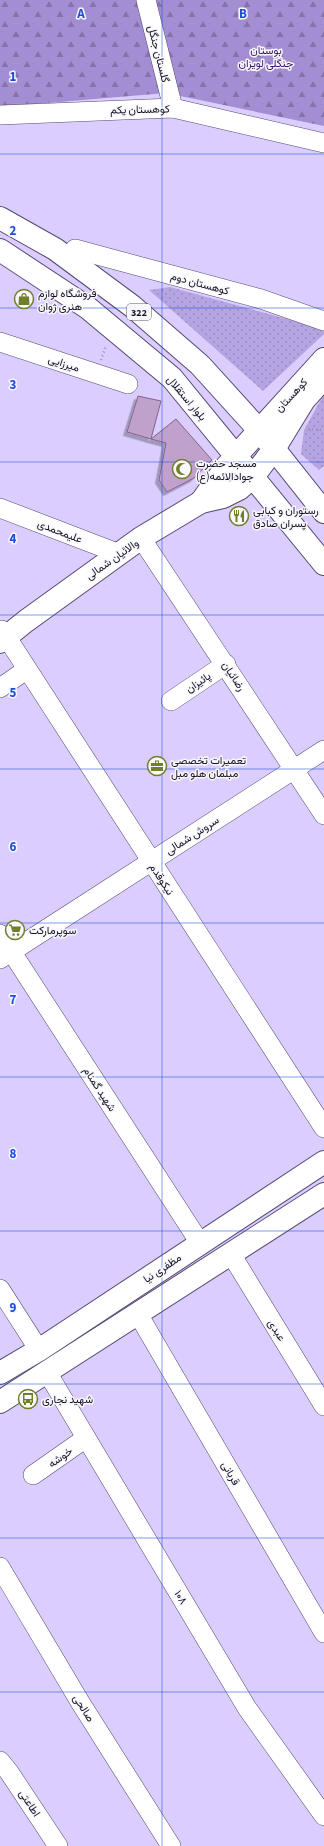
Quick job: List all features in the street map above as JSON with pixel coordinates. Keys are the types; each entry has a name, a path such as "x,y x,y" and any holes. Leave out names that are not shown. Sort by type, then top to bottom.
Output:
{"main road":[{"name":"322","path":"0,218 55,250 132,306 200,365 274,448 324,512"},
{"name":"بلوار استقلال","path":"0,250 88,308 172,378 252,478 324,564"},
{"name":"کوهستان","path":"236,458 258,430 324,359"},
{"name":"کوهستان","path":"252,478 274,448 304,400 324,378"},
{"name":"والائیان شمالی","path":"201,502 226,467 236,458"},
{"name":"والائیان شمالی","path":"2,635 26,621 141,538 201,502 223,497 239,489 252,478"},
{"name":"مظفری نیا","path":"0,1374 39,1350 324,1162"},
{"path":"0,1402 324,1194"}],"street":[{"name":"گلستان جنگل","path":"146,0 173,108"},
{"name":"کوهستان یکم","path":"0,115 173,108 324,143"},
{"name":"کوهستان دوم","path":"75,249 261,299 324,321"},
{"name":"میرزایی","path":"0,342 128,384"},
{"name":"علیمحمدی","path":"0,508 120,554"},
{"name":"رضائیان","path":"141,538 226,664 324,815"},
{"name":"نیکوقدم","path":"2,635 324,1128"},
{"name":"پائیزان","path":"171,701 226,664"},
{"path":"0,688 26,670"},
{"name":"سروش شمالی","path":"6,956 324,750"},
{"name":"شهید گمنام","path":"0,934 6,956 200,1243"},
{"name":"عبدی","path":"231,1254 324,1406"},
{"path":"0,1289 39,1350"},
{"name":"قربانی","path":"138,1314 324,1633"},
{"name":"۱۰۸","path":"47,1372 246,1708 324,1816"},
{"name":"خوشه","path":"33,1475 86,1438"},
{"name":"صالحی","path":"0,1567 80,1702 171,1846"},
{"name":"اطاعتی","path":"3,1770 58,1846"}],"path":[{"path":"96,374 112,328"}],"shaded area":[{"path":"170,287 324,329 324,334 263,391 149,290"},
{"path":"324,394 324,466 319,470 301,454 304,430"}],"green space":[{"name":"بوستان جنگلی لویزان","path":"0,0 324,0 324,126 166,93 0,107"}],"building":[{"path":"138,396 161,401 151,439 127,432"},
{"name":"مسجد حضرت جوادالائمه(ع)","path":"176,419 212,460 194,478 167,492 159,480 166,443 151,439"}],"place":[{"name":"فروشگاه لوازم هنری ژوان","path":"24,299"},
{"name":"مسجد حضرت جوادالائمه(ع)","path":"182,469"},
{"name":"رستوران و کبابی پسران صادق","path":"239,516"},
{"name":"تعمیرات تخصصی مبلمان هلو مبل","path":"157,766"},
{"name":"سوپرمارکت","path":"15,930"},
{"name":"شهید نجاری","path":"28,1399"}]}
